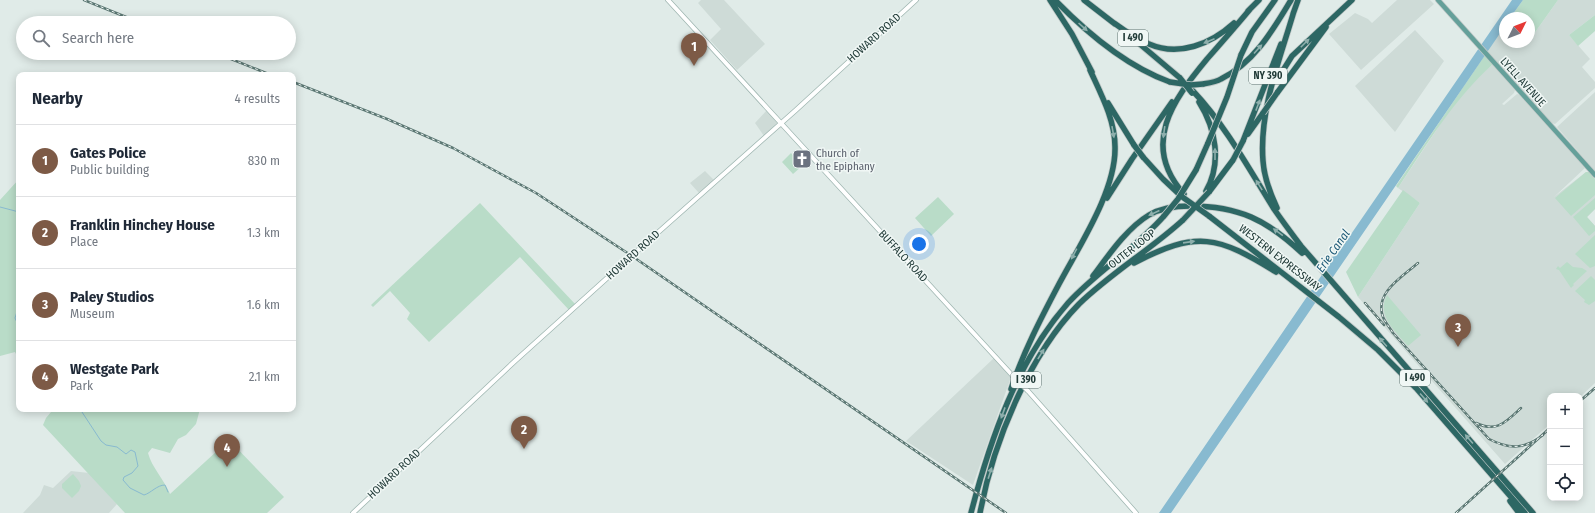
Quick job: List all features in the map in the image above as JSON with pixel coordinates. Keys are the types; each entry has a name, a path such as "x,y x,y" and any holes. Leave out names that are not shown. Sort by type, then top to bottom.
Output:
{"highway":[{"name":"WESTERN EXPRESSWAY","path":"1050,0 1072,34 1115,117 1143,157 1163,179 1356,330 1398,370 1525,513"},
{"path":"1055,0 1098,39 1148,73 1170,82 1191,85 1220,80 1240,66 1252,55 1273,29 1291,0"},
{"name":"WESTERN EXPRESSWAY","path":"1084,0 1163,62 1180,78 1215,117 1228,135 1274,209 1317,267 1533,513"},
{"path":"1114,23 1150,45 1167,48 1192,48 1216,38 1259,0"},
{"name":"OUTER LOOP","path":"971,513 1008,399 1048,330 1068,304 1083,288 1143,238 1178,199 1196,170 1208,143 1227,97 1241,55 1252,32 1275,0"},
{"name":"NY 390","path":"1208,191 1232,160 1244,141 1298,0"},
{"path":"1269,99 1278,77 1292,56 1352,0"},
{"path":"1093,220 1152,130 1174,100 1251,8"},
{"path":"1244,141 1324,29 1342,9"},
{"path":"1294,11 1269,99 1263,138 1263,161 1265,175 1275,204 1296,240"},
{"path":"1008,399 1011,388 1035,330 1093,220 1110,183 1115,161 1115,146 1109,115 1090,70"},
{"path":"1193,92 1208,118 1216,150 1214,170 1208,191"},
{"path":"1178,96 1165,126 1163,148 1165,160 1170,173 1183,195"},
{"name":"OUTER LOOP","path":"980,513 985,491 1000,443 1025,380 1046,345 1067,318 1094,291 1163,238 1183,220 1208,191"},
{"path":"1083,288 1117,246 1141,221 1158,210 1181,206 1220,207 1253,217 1269,225 1285,237 1317,267"},
{"path":"1115,275 1153,253 1184,242 1206,241 1218,243 1241,251 1302,288"},
{"path":"1495,469 1537,513"},
{"path":"1488,470 1519,513"}],"main road":[{"name":"BUFFALO ROAD","path":"668,0 1028,392 1136,513"},
{"name":"HOWARD ROAD","path":"353,513 515,361 916,0"},
{"name":"LYELL AVENUE","path":"1438,0 1595,175"}],"shaded area":[{"path":"701,0 724,0 765,44 737,70 710,40 721,29 698,3"},
{"path":"1397,0 1430,0 1434,4 1361,70 1329,34 1355,13 1368,19 1372,23"},
{"path":"1558,0 1595,0 1595,15 1569,35 1590,59 1582,67 1595,82 1595,88 1555,124 1552,123 1487,51 1499,34 1499,48 1535,48 1535,32"},
{"path":"1415,30 1444,61 1395,132 1355,86"},
{"path":"1493,64 1515,90 1514,93 1502,104 1504,105 1517,94 1520,95 1585,168 1554,197 1586,172 1589,172 1595,179 1595,209 1587,217 1595,226 1595,383 1583,394 1547,393 1547,427 1505,464 1358,297 1420,203 1398,188 1449,111 1477,78"},
{"path":"1595,92 1595,171 1557,127"},
{"path":"767,110 777,123 764,136 755,123"},
{"path":"705,171 714,180 699,193 690,183"},
{"path":"994,358 1011,377 973,485 906,441"},
{"path":"71,471 89,473 117,504 109,513 23,513 40,495 44,485 53,488"}],"green space":[{"path":"1523,0 1558,0 1535,32 1535,12 1514,12"},
{"path":"1595,15 1595,31 1578,46 1569,35"},
{"path":"1485,55 1493,64 1453,107 1398,188 1396,186"},
{"path":"791,153 802,166 793,174 782,162"},
{"path":"1586,172 1589,172 1595,179 1595,195 1571,216 1555,198"},
{"path":"16,182 16,354 15,352 0,356 0,200"},
{"path":"1403,190 1420,203 1358,297 1346,272"},
{"path":"938,197 954,214 931,236 915,218"},
{"path":"1595,198 1595,209 1587,217 1595,226 1595,231 1589,236 1573,217"},
{"path":"480,203 576,305 569,310 520,257 429,342 407,319 410,313 390,291 373,307 371,305"},
{"path":"1595,235 1595,266 1590,268 1575,254"},
{"path":"1567,262 1573,267 1582,268 1587,271 1573,284 1574,285 1571,288 1559,270 1556,269 1558,266 1560,268"},
{"path":"1591,276 1595,280 1595,301 1589,305 1584,302 1585,300 1575,291"},
{"path":"1387,295 1421,335 1408,346 1393,329 1386,317 1384,303"},
{"path":"51,412 199,412 196,424 186,435 178,439 170,453 152,448 148,453 152,464 165,483 170,494 229,440 284,497 267,513 125,513 43,425"},
{"path":"73,474 81,486 79,491 72,498 62,488 62,484"}],"water":[{"path":"1512,0 1523,0 1514,12 1504,12"},
{"path":"1499,19 1499,35 1171,513 1159,513 1330,263 1327,258 1336,256"}],"waterway":[{"path":"0,207 16,211"},
{"path":"16,315 16,320"},
{"path":"82,412 101,441 106,445 117,447 126,454 131,450 135,452 138,466 132,473 124,477 123,480 130,488 144,495 159,486 165,485 168,492"}],"railway":[{"path":"84,0 124,16"},
{"path":"234,60 264,72"},
{"path":"296,83 387,119 453,148 536,193 629,254 1006,513"},
{"path":"1418,263 1391,286 1382,300 1381,308 1383,317 1393,333 1489,439 1504,445 1517,446 1530,443 1543,435"},
{"path":"1365,303 1384,325"},
{"path":"1583,398 1595,388"},
{"path":"1476,423 1483,426 1496,426 1506,422 1521,408"},
{"path":"1456,513 1549,429"}],"place":[{"name":"Gates Police","path":"694,66"},
{"name":"Church of the Epiphany","path":"802,159"},
{"name":"Paley Studios","path":"1458,347"},
{"name":"Franklin Hinchey House","path":"524,449"},
{"name":"Westgate Park","path":"227,467"}],"water label":[{"name":"Erie Canal","path":"1333,251"}]}
